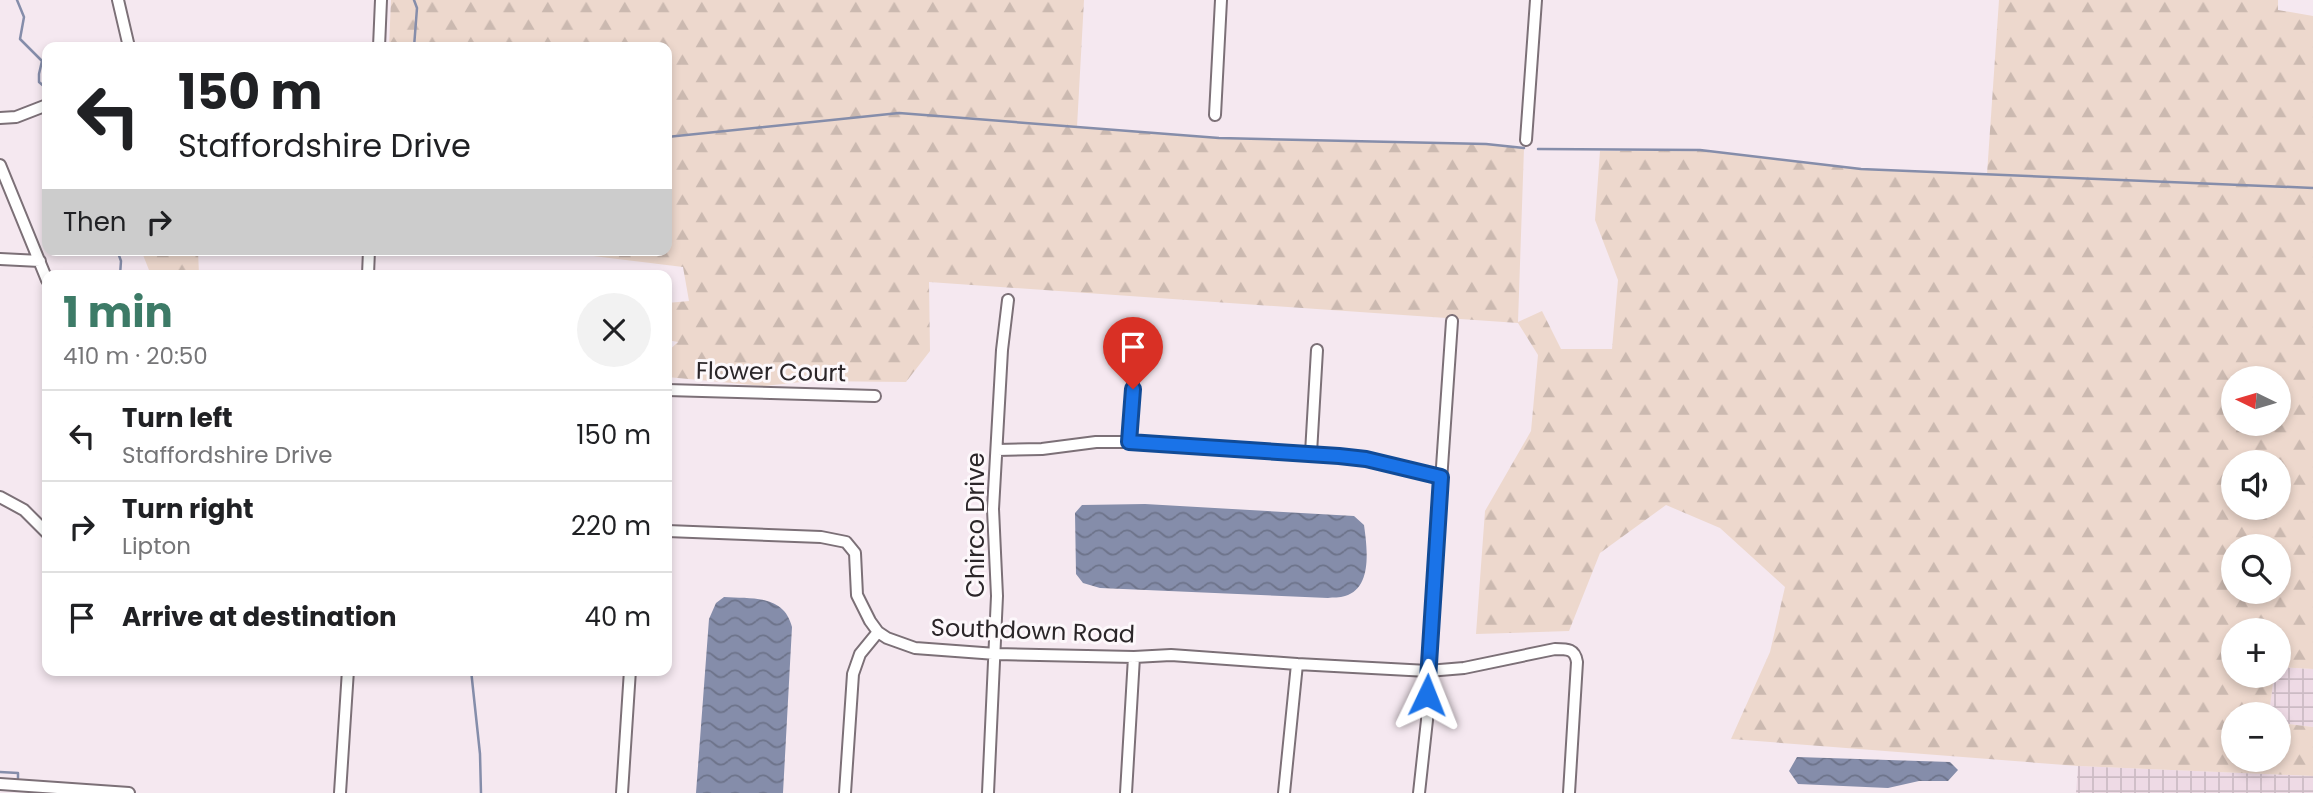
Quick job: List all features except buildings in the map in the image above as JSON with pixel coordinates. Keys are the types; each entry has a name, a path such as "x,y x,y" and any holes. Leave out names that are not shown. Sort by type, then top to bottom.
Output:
{"street":[{"path":"118,0 128,42"},
{"path":"379,42 381,0"},
{"path":"1215,116 1222,0"},
{"path":"1526,139 1536,0"},
{"path":"0,118 16,117 42,107"},
{"path":"0,165 43,270"},
{"path":"0,259 40,261"},
{"name":"Chirco Drive","path":"988,793 996,654 997,574 993,509 1008,300"},
{"path":"1419,793 1427,720 1452,321"},
{"path":"1129,442 1136,337"},
{"path":"1311,453 1317,350"},
{"name":"Flower Court","path":"672,390 875,396"},
{"path":"997,450 1129,442 1311,453 1366,459 1441,477"},
{"path":"0,497 24,510 42,528"},
{"path":"672,531 821,537 846,542 855,553 859,601 878,632 860,654 853,674 845,793"},
{"name":"Southdown Road","path":"878,632 898,643 915,648 996,654 1134,657 1171,655 1428,671 1464,668 1555,649 1570,650 1577,663 1569,793"},
{"path":"1126,793 1134,657"},
{"path":"1284,793 1297,664"},
{"path":"340,793 348,676"},
{"path":"622,793 630,676"},
{"path":"0,784 128,793"}],"shaded area":[{"path":"2291,668 2313,669 2313,727 2291,724 2291,702 2271,702 2272,688 2291,688"},
{"path":"2078,766 2313,776 2313,793 2076,793"}],"green space":[{"path":"391,0 1084,0 1077,127 1219,138 1486,144 1524,148 1518,322 1542,311 1561,349 1612,349 1618,280 1595,220 1600,151 1700,150 1861,169 1987,174 1999,0 2278,0 2278,10 2313,16 2313,669 2291,668 2291,618 2221,618 2221,688 2272,688 2271,702 2221,702 2221,772 2291,772 2291,724 2313,727 2313,776 2078,766 1731,739 1770,652 1785,587 1720,528 1666,505 1600,553 1569,631 1476,634 1485,511 1531,431 1538,355 1518,323 929,282 930,351 906,382 810,381 764,386 672,377 672,347 678,342 672,341 672,303 689,301 683,267 593,256 672,256 672,42 389,42"},
{"path":"143,256 198,256 199,270 149,270"}],"water":[{"path":"1145,504 1354,516 1364,525 1367,555 1364,576 1354,592 1343,597 1328,598 1100,588 1083,583 1076,574 1075,513 1082,505"},
{"path":"724,597 765,600 782,609 792,627 783,793 696,793 709,619 716,603"},
{"path":"1797,757 1950,762 1958,770 1948,781 1919,781 1888,788 1798,784 1789,771"}],"waterway":[{"path":"17,0 24,17 20,39 42,61"},
{"path":"414,0 417,8 414,42"},
{"path":"42,61 39,74 39,82 42,85"},
{"path":"672,136 899,113 1219,138 1486,144 1524,148"},
{"path":"1538,149 1700,150 1861,169 2313,188"},
{"path":"119,256 120,270"},
{"path":"472,676 480,754 481,793"},
{"path":"0,772 18,773 18,778"}],"route":[{"path":"1133,389 1129,442 1366,459 1441,477 1427,695"}]}
